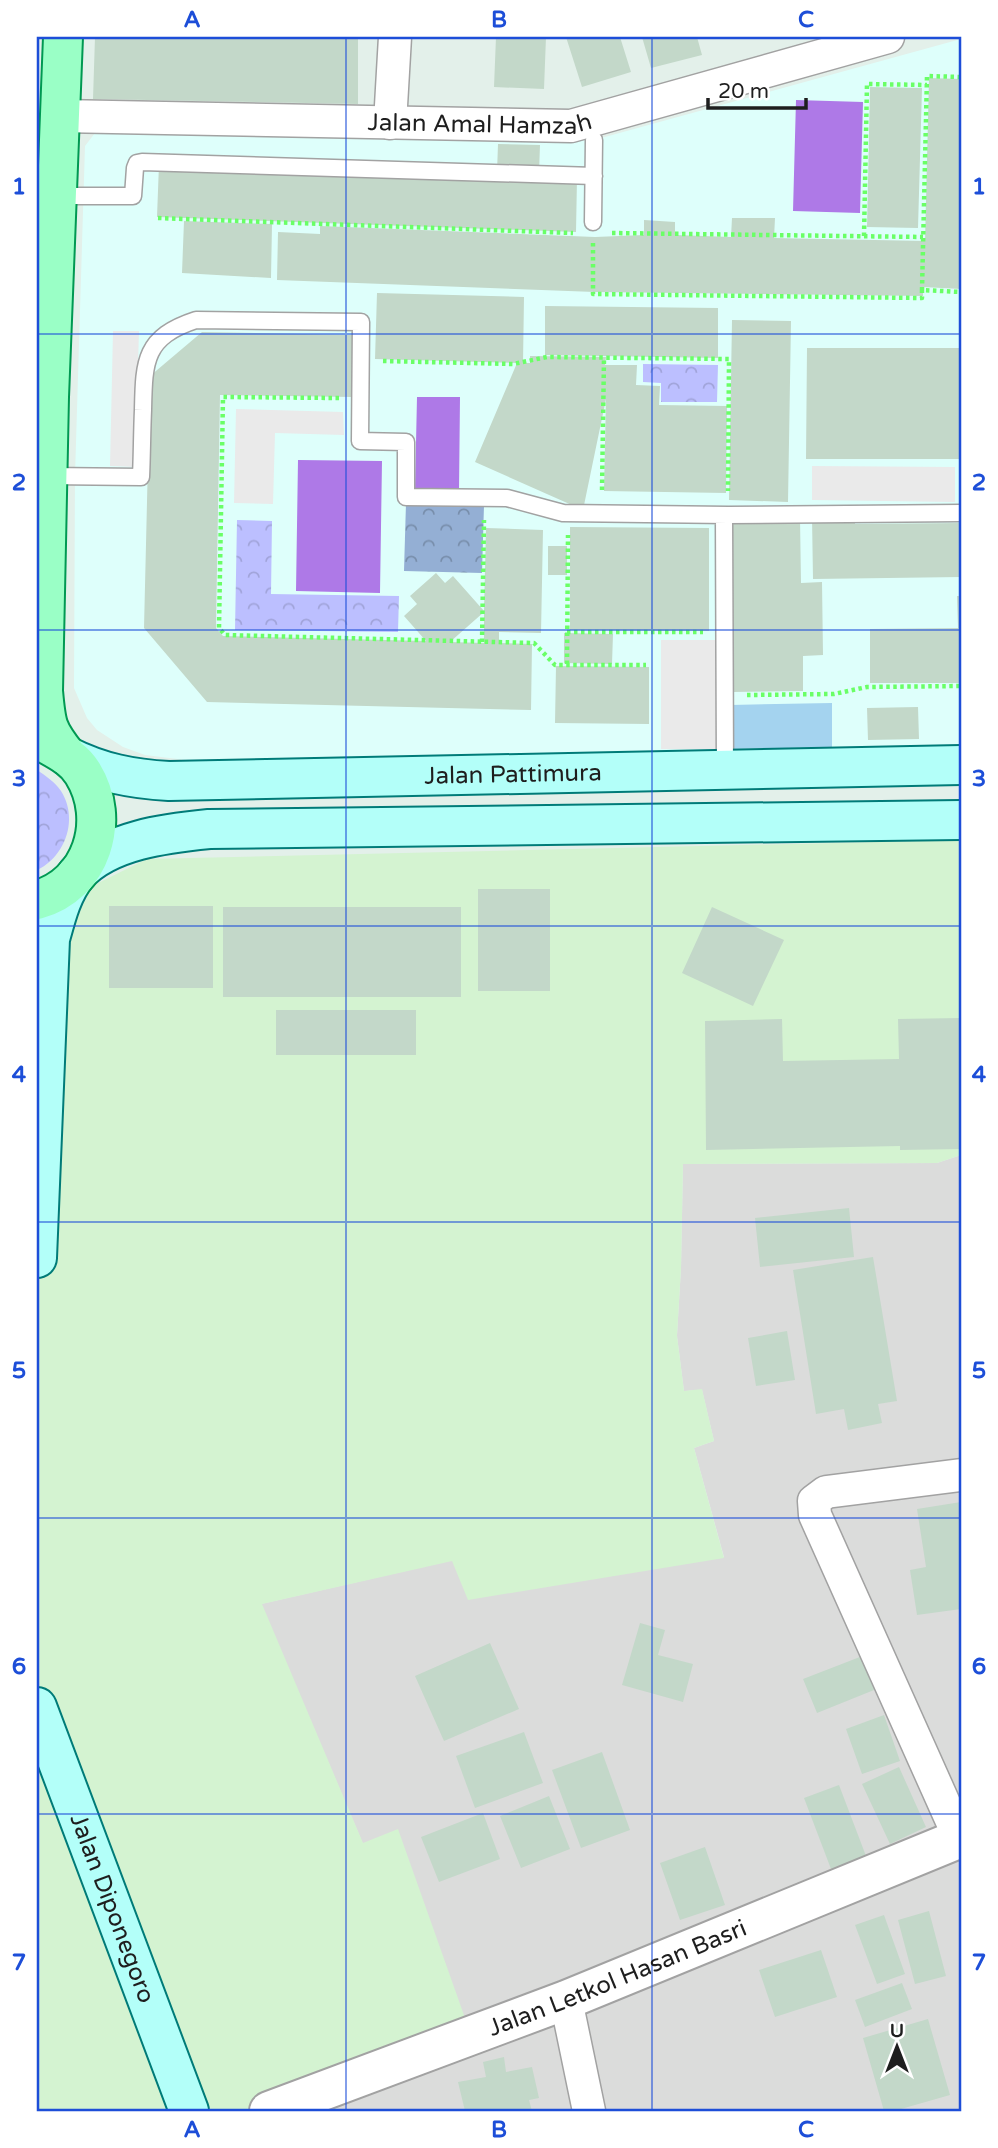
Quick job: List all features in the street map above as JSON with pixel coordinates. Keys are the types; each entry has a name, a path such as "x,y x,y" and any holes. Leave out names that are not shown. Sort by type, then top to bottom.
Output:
{"main road":[{"path":"37,1258 50,939 65,893 86,862 96,840 98,816 93,792 81,771 52,748 43,691 63,37"},
{"name":"Jalan Pattimura","path":"52,748 110,774 134,779 169,781 961,765"},
{"name":"Jalan Pattimura","path":"78,874 102,856 129,843 176,832 209,829 961,820"},
{"path":"37,900 48,897 70,883 78,874"},
{"name":"Jalan Diponegoro","path":"37,1707 189,2111"}],"street":[{"path":"390,123 396,37"},
{"name":"Jalan Amal Hamzah","path":"60,116 571,126 888,37"},
{"path":"961,1475 826,1492 814,1501 815,1515 961,1839"},
{"name":"Jalan Letkol Hasan Basri","path":"269,2111 566,2000 961,1839"},
{"path":"566,2000 589,2111"}],"lane":[{"path":"590,229 594,140"},
{"path":"58,196 134,196 135,168 137,163 142,162 594,176"},
{"path":"48,476 141,477 144,371 149,353 161,338 177,326 196,320 361,322 360,441 406,442 405,497 508,498 568,513 961,513"},
{"path":"725,770 726,515"}],"path":[{"path":"590,229 593,294 922,298 928,76 961,77"},
{"path":"864,236 867,84 927,85"},
{"path":"158,218 923,237"},
{"path":"922,290 961,292"},
{"path":"361,360 513,364 547,357 729,359 726,515"},
{"path":"602,513 604,358"},
{"path":"360,398 223,397 219,628 225,635 534,643 555,665 646,665"},
{"path":"482,642 485,498"},
{"path":"566,664 568,513"},
{"path":"567,632 724,632"},
{"path":"725,695 834,694 867,687 961,686"}],"shaded area":[{"path":"961,39 961,747 202,762 145,755 123,747 97,730 87,718 74,688 75,476 85,146 95,133 105,131 594,140"},
{"path":"796,100 863,102 860,213 793,211"},
{"path":"113,331 139,331 135,467 110,466"},
{"path":"417,397 460,397 459,490 415,489"},
{"path":"236,409 343,412 344,435 275,433 273,504 234,503"},
{"path":"298,460 382,461 380,593 296,591"},
{"path":"812,466 955,467 955,502 812,500"},
{"path":"661,640 719,640 719,749 661,749"},
{"path":"832,703 832,747 731,749 730,705"},
{"path":"961,840 961,1155 937,1163 683,1164 677,1336 684,1391 702,1389 714,1441 694,1448 724,1558 468,1600 452,1561 262,1604 363,1843 398,1829 465,2018 328,2071 337,2111 37,2111 37,913 147,859"},
{"path":"961,1155 961,2111 337,2111 328,2071 398,1830 363,1844 261,1604 453,1560 724,1557 694,1448 714,1441 702,1390 684,1391 677,1336 683,1164 937,1163"}],"green space":[{"path":"643,364 718,365 717,402 661,402 661,383 643,382"},
{"path":"406,503 484,505 482,573 404,571"},
{"path":"237,520 272,521 271,594 399,596 398,632 235,630"},
{"path":"37,770 61,791 69,813 69,825 62,847 47,864 37,870"}],"building":[{"path":"95,37 358,37 358,104 93,99"},
{"path":"496,37 546,37 544,89 494,87"},
{"path":"566,37 620,37 631,72 582,87"},
{"path":"642,37 697,37 702,55 651,68"},
{"path":"929,78 961,79 961,289 923,287 923,296 595,292 277,280 278,232 320,234 320,226 595,237 644,235 644,220 675,222 675,235 731,237 732,218 775,218 774,238 925,241"},
{"path":"870,87 922,88 918,228 867,227"},
{"path":"498,144 540,145 539,173 497,172"},
{"path":"159,164 577,178 576,232 157,217"},
{"path":"184,221 272,224 271,278 182,273"},
{"path":"377,293 524,297 523,363 530,363 530,356 606,357 605,365 637,365 636,385 660,386 659,405 727,406 726,493 604,491 606,399 583,510 475,462 517,363 375,359"},
{"path":"545,306 718,308 718,358 545,355"},
{"path":"732,320 791,321 788,502 729,500"},
{"path":"202,332 353,335 352,397 220,395 216,628 223,636 426,641 404,616 417,604 410,596 436,573 445,583 453,576 484,611 486,528 543,530 541,633 499,632 499,643 532,644 531,710 207,702 144,628 150,376","holes":["484,612 484,643 450,642"]},
{"path":"807,348 961,348 961,459 806,459"},
{"path":"812,517 855,517 855,524 961,523 961,577 813,579"},
{"path":"731,518 800,518 801,583 822,582 823,655 803,656 803,691 733,692"},
{"path":"570,527 709,528 709,631 570,630"},
{"path":"548,546 567,546 567,575 548,575"},
{"path":"957,596 961,596 961,683 870,683 870,629 958,628"},
{"path":"564,633 613,634 612,664 564,663"},
{"path":"556,666 649,667 649,724 555,723"},
{"path":"918,707 919,739 868,740 867,708"},
{"path":"478,889 550,889 550,991 478,991"},
{"path":"109,906 213,906 213,988 109,988"},
{"path":"223,907 461,907 461,997 223,997"},
{"path":"712,907 784,940 753,1006 682,973"},
{"path":"276,1010 416,1010 416,1055 276,1055"},
{"path":"961,1018 961,1149 900,1150 900,1146 706,1150 705,1021 782,1019 783,1061 899,1059 898,1019"},
{"path":"849,1208 854,1257 760,1267 755,1218"},
{"path":"873,1257 897,1401 878,1404 882,1423 848,1430 844,1409 816,1414 793,1270"},
{"path":"787,1331 795,1380 756,1386 748,1338"},
{"path":"961,1502 961,1609 917,1615 910,1570 926,1567 917,1509"},
{"path":"640,1623 665,1630 658,1655 693,1664 683,1702 622,1685"},
{"path":"490,1643 519,1709 444,1741 415,1676"},
{"path":"865,1655 879,1688 817,1713 803,1679"},
{"path":"884,1715 900,1761 862,1774 846,1729"},
{"path":"524,1732 543,1783 475,1808 456,1756"},
{"path":"602,1752 630,1830 581,1848 552,1770"},
{"path":"899,1767 926,1827 890,1844 862,1784"},
{"path":"839,1785 866,1856 831,1869 804,1798"},
{"path":"549,1796 570,1849 521,1868 500,1816"},
{"path":"483,1813 500,1859 439,1882 421,1837"},
{"path":"705,1847 725,1905 680,1920 660,1863"},
{"path":"929,1911 946,1976 915,1984 898,1920"},
{"path":"884,1915 905,1974 877,1984 855,1925"},
{"path":"821,1950 837,1997 775,2017 759,1970"},
{"path":"902,1983 912,2009 865,2027 855,2000"},
{"path":"928,2019 950,2095 894,2111 884,2111 863,2038"},
{"path":"504,2057 506,2072 532,2067 539,2098 529,2100 532,2111 465,2111 458,2082 486,2077 483,2062"}]}
